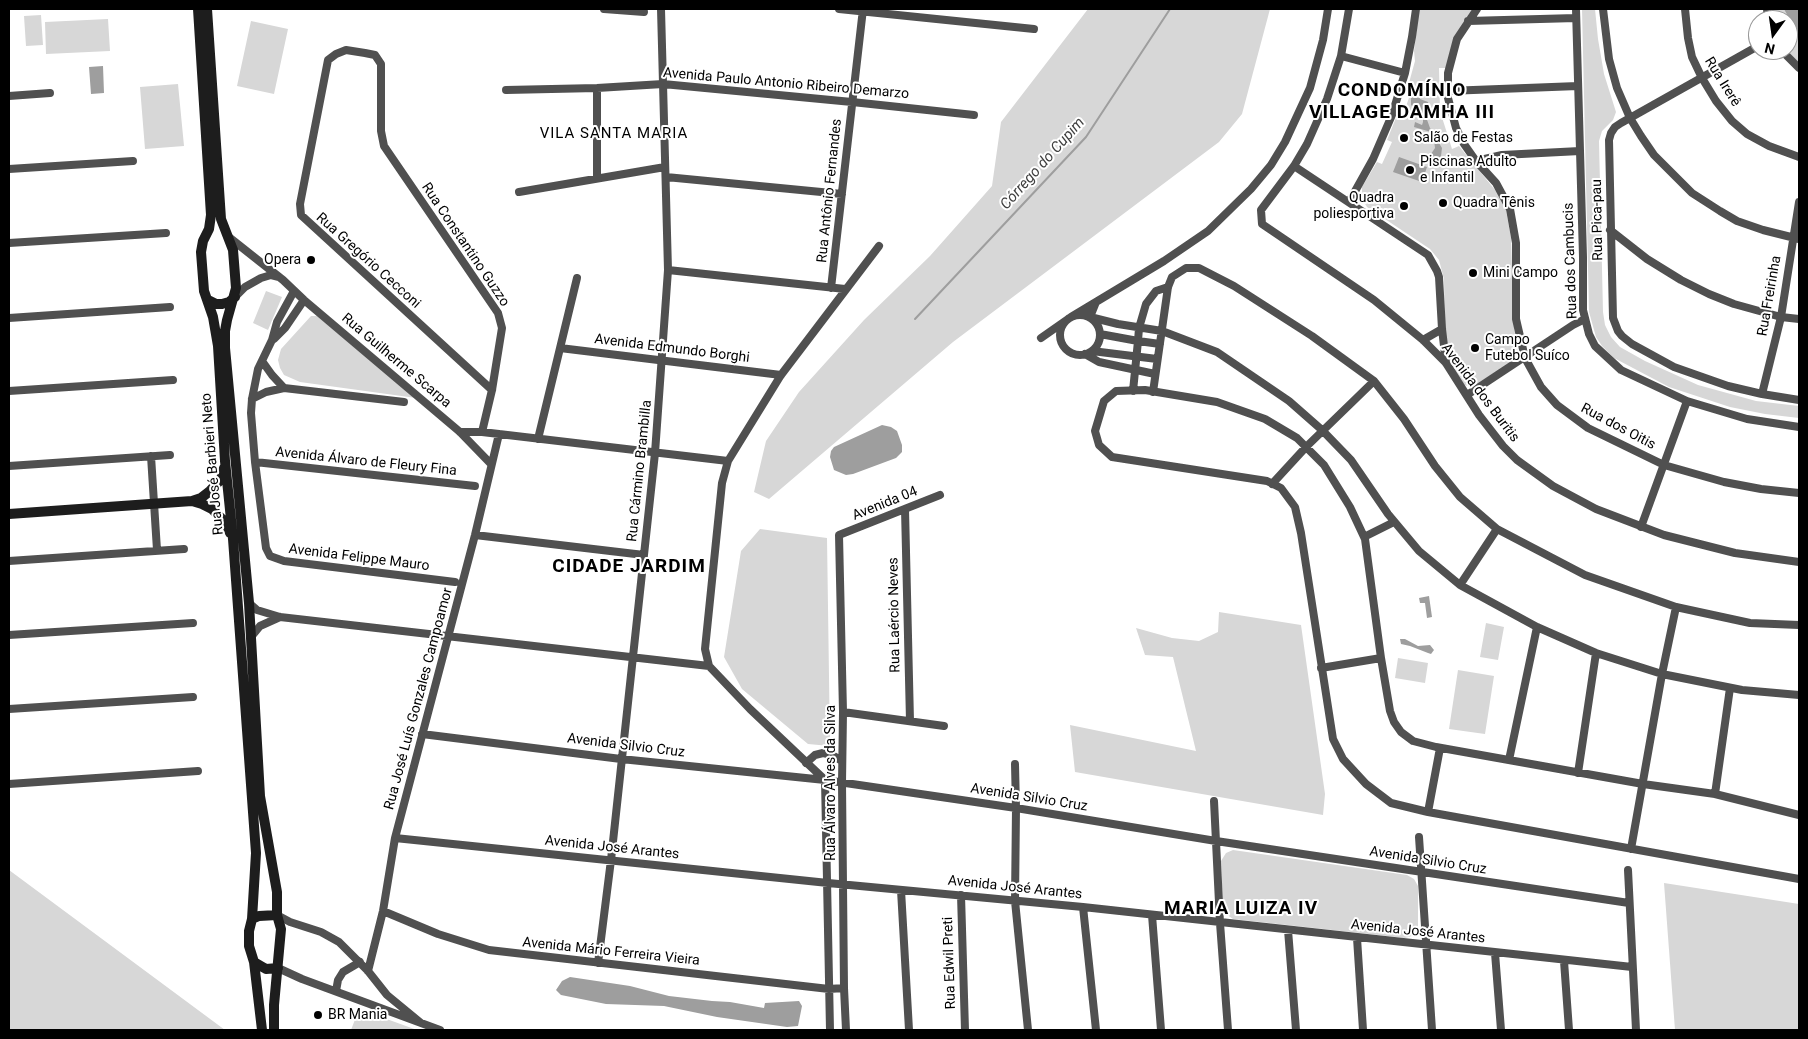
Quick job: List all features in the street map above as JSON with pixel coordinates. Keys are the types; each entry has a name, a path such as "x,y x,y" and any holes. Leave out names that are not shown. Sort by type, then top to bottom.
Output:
{"main road":[{"name":"Rua José Barbieri Neto","path":"198,9 211,215 201,252 204,291 213,317 218,346 225,461 233,539 256,853 252,919 249,932 249,946 254,962"},
{"name":"Rua José Barbieri Neto","path":"207,9 221,218 233,250 236,288 227,320 225,348 249,603 260,796 277,892 277,915 281,929 278,968"},
{"path":"203,241 222,235 230,238"},
{"path":"208,300 216,304 222,304 229,302 235,296"},
{"path":"9,514 192,501 201,498 216,484 223,472 225,461"},
{"path":"192,501 202,504 219,515 226,523 233,539"},
{"path":"252,919 259,916 277,915"},
{"path":"254,962 266,969 278,968 274,1030"},
{"path":"254,962 262,1030"}],"street":[{"path":"604,9 644,12"},
{"name":"Rua Cármino Brambilla","path":"598,963 655,453 662,361 668,270 662,9"},
{"path":"839,9 1034,29"},
{"path":"1060,339 1050,334 1041,338 1071,317 1164,261 1208,231 1233,209 1271,165 1298,117 1310,88 1323,40 1328,9"},
{"path":"1349,9 1341,56 1328,99 1307,144 1294,166 1417,247 1432,260 1439,278 1446,363"},
{"path":"1349,202 1374,159 1392,115 1404,73 1416,9"},
{"name":"Rua dos Oitis","path":"1477,9 1457,39 1448,73 1448,98 1456,128 1476,161 1501,191 1512,216 1516,243 1516,319 1525,358 1541,387 1569,415 1605,437 1664,464 1724,482 1761,489 1799,493"},
{"name":"Rua dos Cambucis","path":"1576,9 1584,256 1583,310 1584,319 1595,346 1621,370 1687,401 1747,419 1799,427"},
{"path":"1604,9 1609,59 1617,88 1630,118 1654,155 1692,193 1737,221 1796,238"},
{"name":"Rua Irerê","path":"1685,9 1692,57 1716,101 1732,121 1747,134 1769,146 1799,157"},
{"name":"Rua Antônio Fernandes","path":"831,288 862,10"},
{"path":"1468,21 1576,18"},
{"name":"Rua Constantino Guzzo","path":"328,60 346,50 375,55 381,64 381,131 384,146 498,313 502,328 492,390 482,432"},
{"name":"Rua Pica-pau","path":"1748,52 1614,127 1609,140 1613,318 1618,330 1632,344 1674,367 1728,386 1762,394"},
{"path":"1341,56 1404,73"},
{"name":"Rua Gregório Cecconi","path":"328,60 300,204 301,216 492,390"},
{"name":"Avenida Paulo Antonio Ribeiro Demarzo","path":"506,90 663,84 974,115"},
{"path":"1447,91 1578,86"},
{"path":"597,88 597,178"},
{"path":"9,96 50,94"},
{"path":"1476,161 1502,155 1580,151"},
{"path":"9,169 133,161"},
{"name":"Avenida dos Buritis","path":"1294,166 1260,210 1262,224 1374,300 1423,340 1446,363 1490,431 1517,460 1578,500 1664,536 1711,548 1799,562"},
{"path":"518,192 665,167"},
{"path":"666,177 842,194"},
{"name":"Rua Freirinha","path":"1762,394 1781,317 1796,238 1799,202"},
{"path":"1610,230 1647,259 1681,280 1709,294 1734,304 1781,317 1799,319"},
{"path":"9,243 166,233"},
{"name":"Rua Guilherme Scarpa","path":"230,238 283,280 460,432 491,464"},
{"path":"830,1030 825,780 708,666 705,650 722,483 728,460 781,375 879,246"},
{"path":"1153,392 1168,287 1172,277 1186,268 1199,268 1234,286 1304,331 1374,381 1404,419 1435,466 1460,497 1497,529 1585,575 1676,607 1750,623 1799,625"},
{"path":"668,270 845,289"},
{"path":"235,296 245,287 261,278 271,275 283,280"},
{"path":"538,439 577,278"},
{"path":"1133,390 1139,328 1146,304 1156,292 1168,287"},
{"path":"255,462 252,399 258,369 272,340 277,322 294,290"},
{"path":"272,340 285,328 304,300"},
{"path":"1090,317 1096,302"},
{"path":"9,318 170,307"},
{"path":"1157,359 1089,352 1073,353 1063,345 1060,339 1062,326 1071,317 1077,315 1090,317 1118,324 1162,331 1216,352 1289,401 1322,430 1351,460 1394,522 1419,550 1460,585 1537,627 1596,653 1662,674 1730,688 1799,695"},
{"path":"1089,352 1097,346 1100,334 1099,327 1090,317"},
{"path":"1467,395 1584,319"},
{"path":"1423,340 1442,329"},
{"path":"1100,334 1138,342 1160,344"},
{"name":"Avenida Edmundo Borghi","path":"560,348 781,375"},
{"path":"1089,352 1099,362 1155,374"},
{"path":"262,360 284,388"},
{"path":"9,391 174,380"},
{"path":"1272,484 1306,446 1374,381"},
{"path":"252,399 266,392 284,388 404,402"},
{"path":"1799,815 1715,794 1578,773 1440,748 1413,741 1394,722 1390,711 1364,537 1350,507 1324,465 1297,438 1265,419 1217,402 1133,390 1116,391 1104,401 1095,431 1099,445 1112,457 1267,481 1281,488 1295,507 1301,533 1333,739 1343,759 1366,784 1391,803 1428,812 1799,879"},
{"path":"1762,394 1799,400"},
{"path":"1641,527 1687,401"},
{"path":"460,432 482,432 728,460"},
{"name":"Rua José Luís Gonzales Campoamor","path":"368,971 382,911 395,838 475,535 499,434"},
{"path":"9,466 170,455"},
{"path":"151,456 157,550"},
{"name":"Avenida Álvaro de Fleury Fina","path":"255,462 475,486"},
{"name":"Avenida Felippe Mauro","path":"255,462 266,548 270,556 284,561 455,582"},
{"name":"Avenida 04","path":"839,535 940,495"},
{"name":"Rua Laércio Neves","path":"905,509 910,721"},
{"path":"1364,537 1394,522"},
{"path":"1460,585 1497,529"},
{"path":"475,535 644,555"},
{"name":"Rua Álvaro Alves da Silva","path":"839,535 846,1030"},
{"path":"9,561 184,549"},
{"path":"249,603 257,610 280,617 708,666"},
{"path":"1631,849 1662,674 1676,607"},
{"path":"251,637 260,626 280,617"},
{"path":"9,635 193,623"},
{"path":"1509,760 1537,627"},
{"path":"1578,773 1596,653"},
{"path":"1321,668 1381,658"},
{"path":"1715,794 1730,688"},
{"path":"9,709 193,697"},
{"path":"843,712 944,726"},
{"name":"Avenida Silvio Cruz","path":"422,734 621,759 825,780 1629,903"},
{"path":"1428,812 1440,748"},
{"path":"806,763 816,755 824,754 832,755 842,761"},
{"path":"1015,764 1015,901 1028,1030"},
{"path":"9,784 198,771"},
{"path":"1214,801 1228,1030"},
{"path":"1419,837 1432,1030"},
{"name":"Avenida José Arantes","path":"395,838 828,883 960,894 1632,967"},
{"path":"1628,870 1636,1030"},
{"path":"901,890 909,1030"},
{"name":"Rua Edwil Preti","path":"960,894 965,1030"},
{"path":"1083,907 1096,1030"},
{"name":"Avenida Mário Ferreira Vieira","path":"382,911 438,934 489,950 829,989 844,988"},
{"path":"277,915 290,922 321,932 339,942 360,962 387,995 422,1023"},
{"path":"1152,915 1161,1030"},
{"path":"1288,930 1296,1030"},
{"path":"1357,938 1362,1030"},
{"path":"1495,953 1501,1030"},
{"path":"1564,961 1569,1030"},
{"path":"336,991 338,980 343,972 360,962"},
{"path":"278,968 440,1030"},
{"path":"378,1006 387,995"}],"shaded area":[{"path":"1088,9 1270,9 1242,114 1219,142 953,342 769,499 754,492 766,441 799,392 864,320 930,256 992,186 1001,122"},
{"path":"1419,9 1472,9 1456,35 1446,68 1439,68 1440,111 1452,149 1459,146 1500,196 1506,210 1511,238 1514,327 1518,354 1516,359 1472,387 1464,385 1450,363 1447,352 1445,342 1444,279 1439,260 1430,249 1367,207 1362,199 1362,187 1377,162 1382,164 1392,142 1387,140 1398,113 1403,115 1411,92 1407,90 1415,61 1414,51"},
{"path":"1582,9 1595,9 1604,74 1616,112 1613,120 1602,131 1599,141 1603,312 1605,325 1611,337 1620,347 1645,361 1698,385 1756,401 1799,406 1799,418 1730,407 1669,387 1614,358 1596,337 1589,312"},
{"path":"1799,9 1799,63 1796,60 1798,60 1798,10 1772,10"},
{"path":"1799,9 1799,38 1798,10 1785,10"},
{"path":"41,15 43,45 26,46 24,16"},
{"path":"108,19 110,51 46,54 45,22"},
{"path":"251,21 288,29 274,94 237,86"},
{"path":"103,66 104,93 91,94 89,67"},
{"path":"178,84 184,146 145,149 140,87"},
{"path":"1418,87 1420,99 1428,102 1429,107 1426,117 1430,128 1442,148 1441,156 1436,162 1430,161 1431,154 1435,148 1431,132 1414,127 1415,122 1422,125 1423,122 1423,116 1411,105 1411,94"},
{"name":"Piscinas Adulto e Infantil","path":"1399,157 1427,167 1422,182 1393,172"},
{"path":"266,291 282,297 268,330 253,323"},
{"path":"311,316 317,316 416,398 300,382 284,375 278,360 281,349"},
{"path":"882,425 897,431 902,445 902,452 896,458 853,474 846,475 834,470 830,457 834,447"},
{"path":"760,529 827,538 830,746 808,744 742,689 724,657 741,551"},
{"path":"1429,596 1432,617 1427,618 1425,603 1420,603 1419,598"},
{"path":"1219,612 1301,625 1325,794 1323,815 1075,772 1070,725 1196,751 1173,657 1145,655 1136,628 1172,638 1199,641 1218,632"},
{"path":"1486,623 1504,627 1498,660 1480,657"},
{"path":"1400,639 1405,639 1418,646 1430,645 1434,650 1431,654 1401,644"},
{"path":"1398,658 1428,663 1425,683 1395,678"},
{"path":"1458,670 1494,676 1485,734 1449,729"},
{"path":"1233,850 1407,875 1414,879 1418,886 1418,930 1412,936 1405,938 1233,919 1226,914 1223,906 1221,861 1226,853"},
{"path":"9,870 225,1030 9,1030"},
{"path":"1664,883 1799,904 1799,1030 1675,1030"},
{"path":"570,977 630,986 669,996 730,1002 764,1008 765,1003 799,1001 802,1006 798,1026 787,1027 717,1017 664,1006 606,1004 561,995 556,990 562,981"},
{"path":"359,1009 417,1030 351,1030"}],"waterway":[{"name":"Córrego do Cupim","path":"915,319 1086,137 1170,9"}],"place":[{"name":"Salão de Festas","path":"1404,138"},
{"name":"Piscinas Adulto e Infantil","path":"1410,170"},
{"name":"Quadra Tênis","path":"1443,203"},
{"name":"Quadra poliesportiva","path":"1404,206"},
{"name":"Opera","path":"311,260"},
{"name":"Mini Campo","path":"1473,273"},
{"name":"Campo Futebol Suíco","path":"1475,348"},
{"name":"BR Mania","path":"318,1015"}],"district":[{"name":"CONDOMÍNIO VILLAGE DAMHA III","path":"1402,102"},
{"name":"VILA SANTA MARIA","path":"614,134"},
{"name":"CIDADE JARDIM","path":"629,567"},
{"name":"MARIA LUIZA IV","path":"1241,909"}]}
